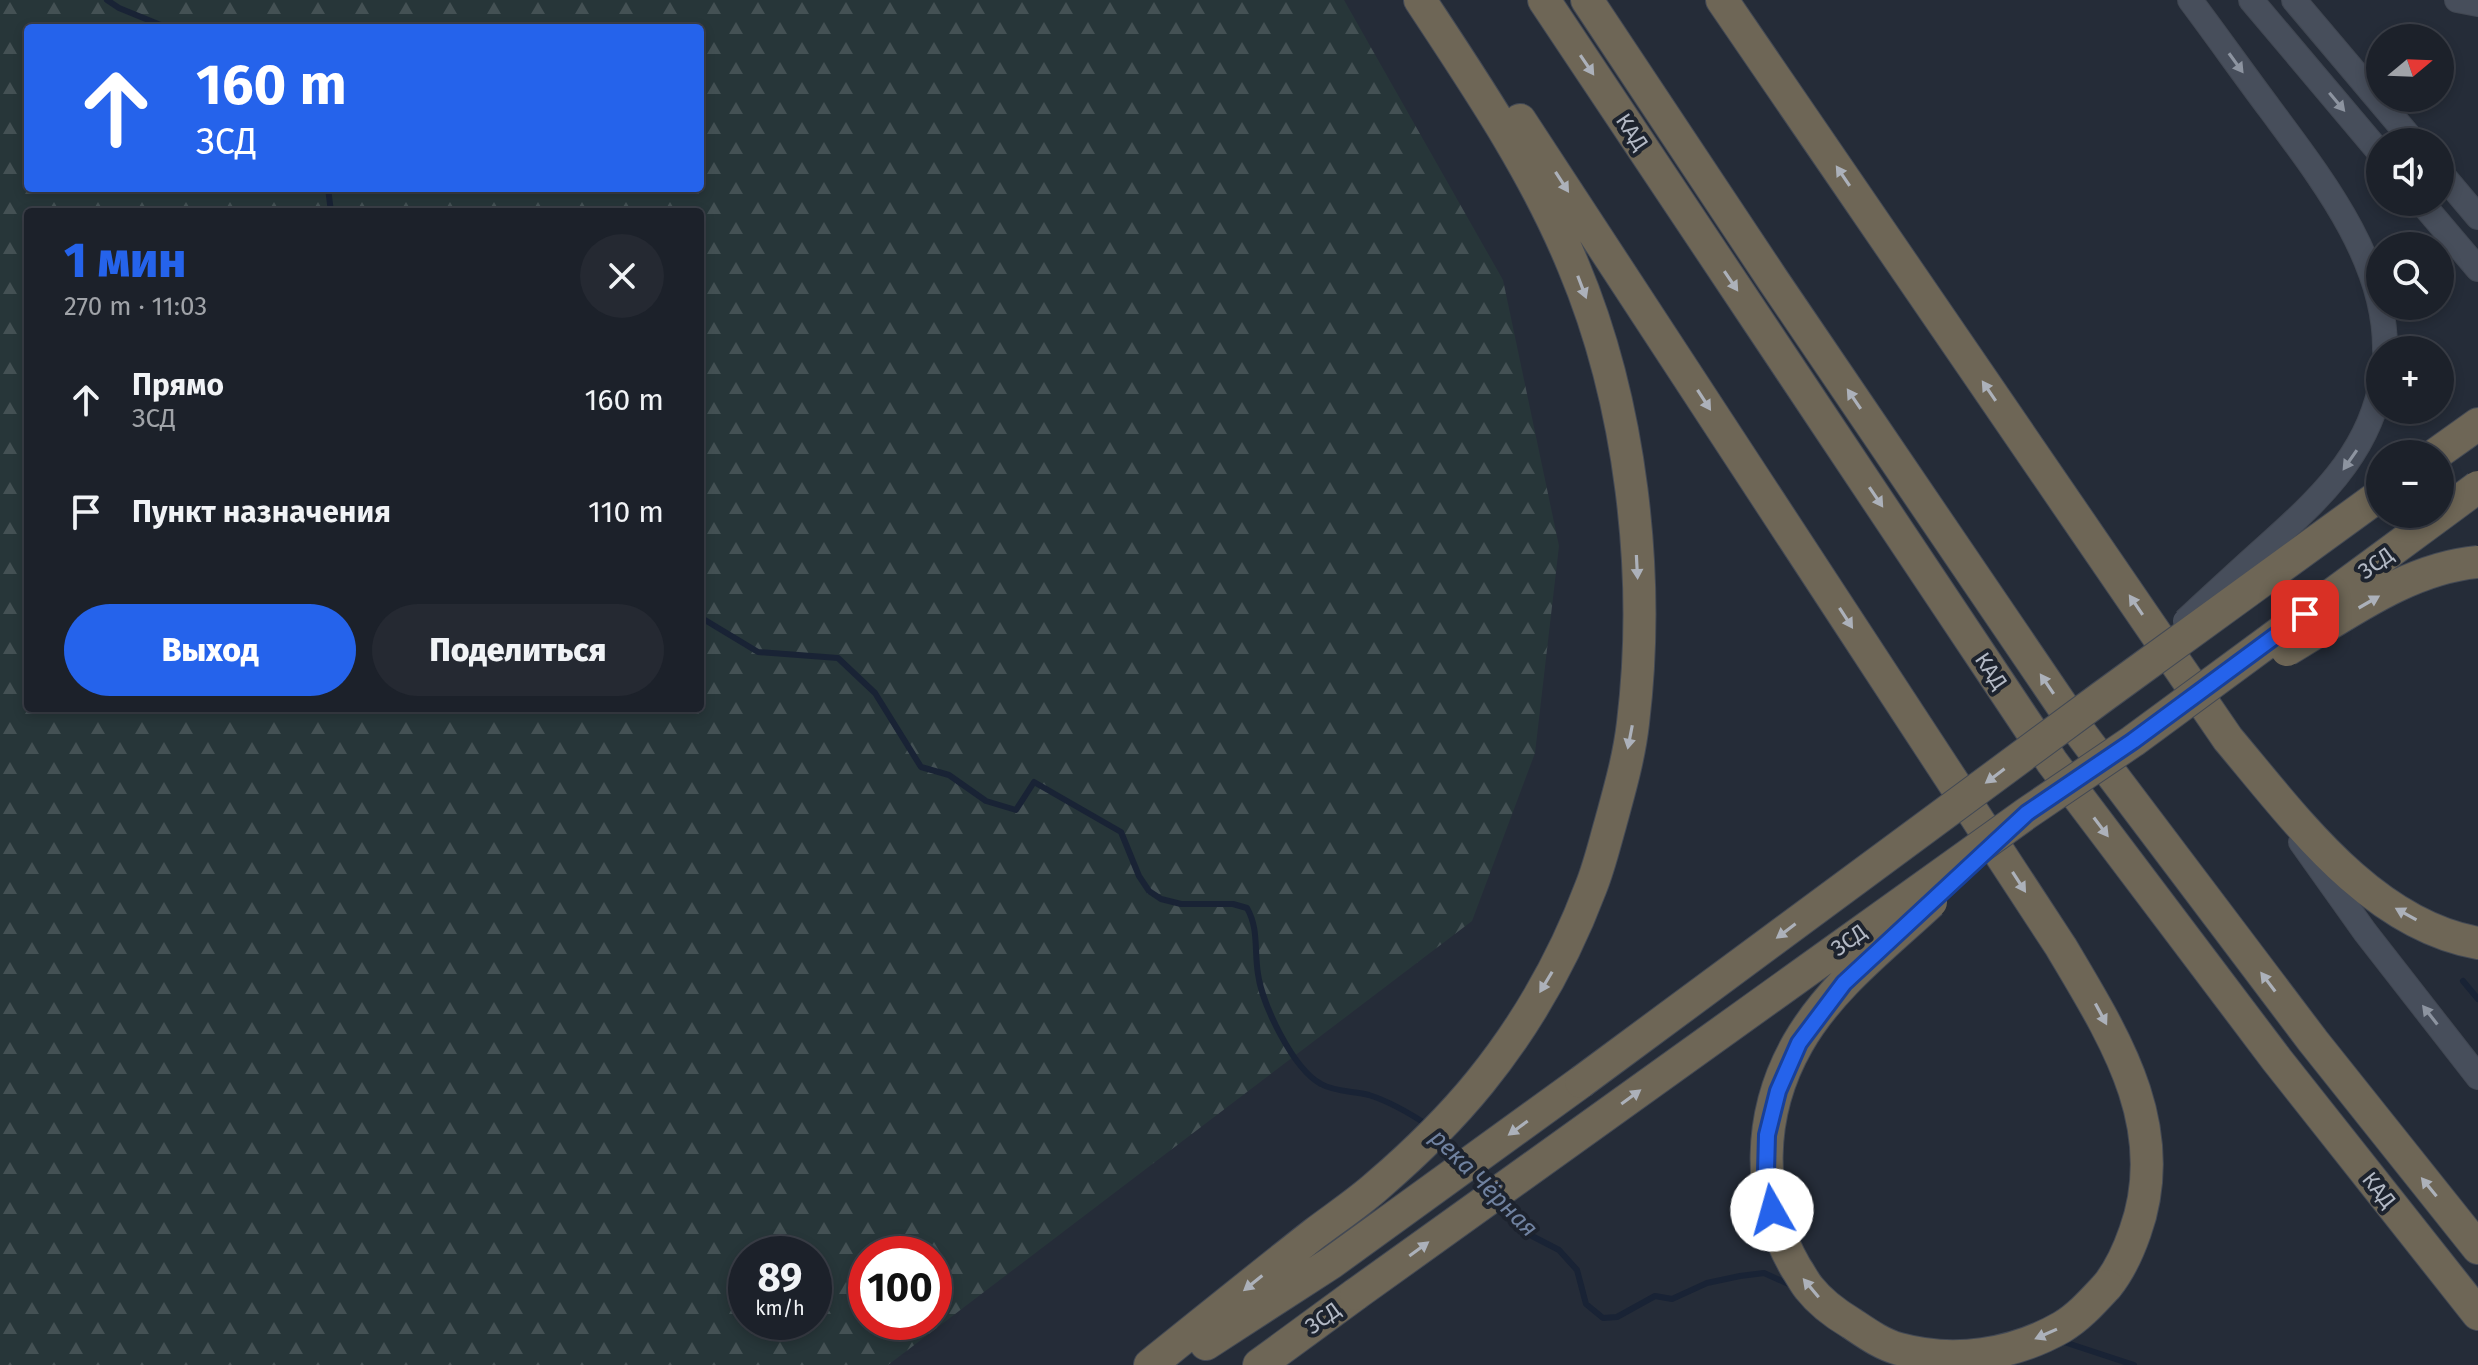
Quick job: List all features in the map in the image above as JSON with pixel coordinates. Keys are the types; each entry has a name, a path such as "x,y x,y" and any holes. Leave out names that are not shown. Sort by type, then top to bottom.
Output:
{"highway":[{"path":"1150,1365 1378,1185 1479,1083 1509,1043 1559,960 1592,885 1620,791 1633,725 1638,660 1638,579 1631,489 1610,368 1595,321 1552,218 1509,138 1420,0"},
{"path":"1442,0 2061,947 2120,1049 2133,1084 2144,1126 2148,1168 2144,1208 2128,1252 2107,1286 2064,1327 2002,1352 1937,1357 1897,1349 1836,1314 1809,1288 1780,1238 1772,1210 1766,1172 1767,1135 1778,1091 1799,1043 1844,983 2027,813"},
{"name":"КАД","path":"1544,0 2052,762 2277,1060 2478,1314"},
{"name":"КАД","path":"1587,0 2082,735 2313,1041 2478,1248"},
{"path":"1722,0 2228,739 2308,834 2356,879 2397,910 2421,923 2478,943"},
{"path":"2454,441 2478,424"},
{"name":"ЗСД","path":"1259,1365 2027,813 2133,741 2478,487"},
{"name":"ЗСД","path":"1173,1365 1331,1263 2366,505"},
{"path":"2133,741 2398,585 2432,572 2478,562"}],"main road":[{"path":"2190,0 2344,214 2376,292 2384,336"},
{"path":"2251,0 2366,136"},
{"path":"2294,0 2402,128"},
{"path":"2457,0 2478,4"},
{"path":"2454,189 2478,217"},
{"path":"2433,216 2478,269"},
{"path":"2102,697 2303,514 2328,488 2358,448 2369,424"},
{"path":"2228,739 2365,932 2478,1077"}],"green space":[{"path":"0,0 1344,0 1503,280 1559,546 1535,753 1472,921 952,1316 952,1236 848,1236 848,1340 921,1340 888,1365 0,1365"}],"waterway":[{"name":"река Чёрная","path":"107,0 158,24"},
{"name":"река Чёрная","path":"328,192 330,208"},
{"name":"река Чёрная","path":"704,619 758,652 838,658 875,693 921,767 949,775 986,801 1016,810 1034,782 1121,832 1139,876 1149,891 1161,899 1181,904 1233,904 1247,908 1253,924 1258,974 1266,1002 1280,1035 1300,1065 1326,1087 1377,1098 1429,1126"},
{"path":"2463,981 2478,999"},
{"name":"река Чёрная","path":"1443,1140 1459,1159"},
{"name":"река Чёрная","path":"1499,1202 1532,1236 1559,1250 1577,1270 1586,1304 1603,1318 1617,1317 1655,1296 1672,1299 1707,1283 1740,1276 1764,1273 1793,1286"},
{"path":"2061,1341 2134,1365"}],"route":[{"path":"1772,1210 1766,1172 1767,1135 1778,1091 1799,1043 1844,983 2027,813 2133,741 2305,614"}]}
